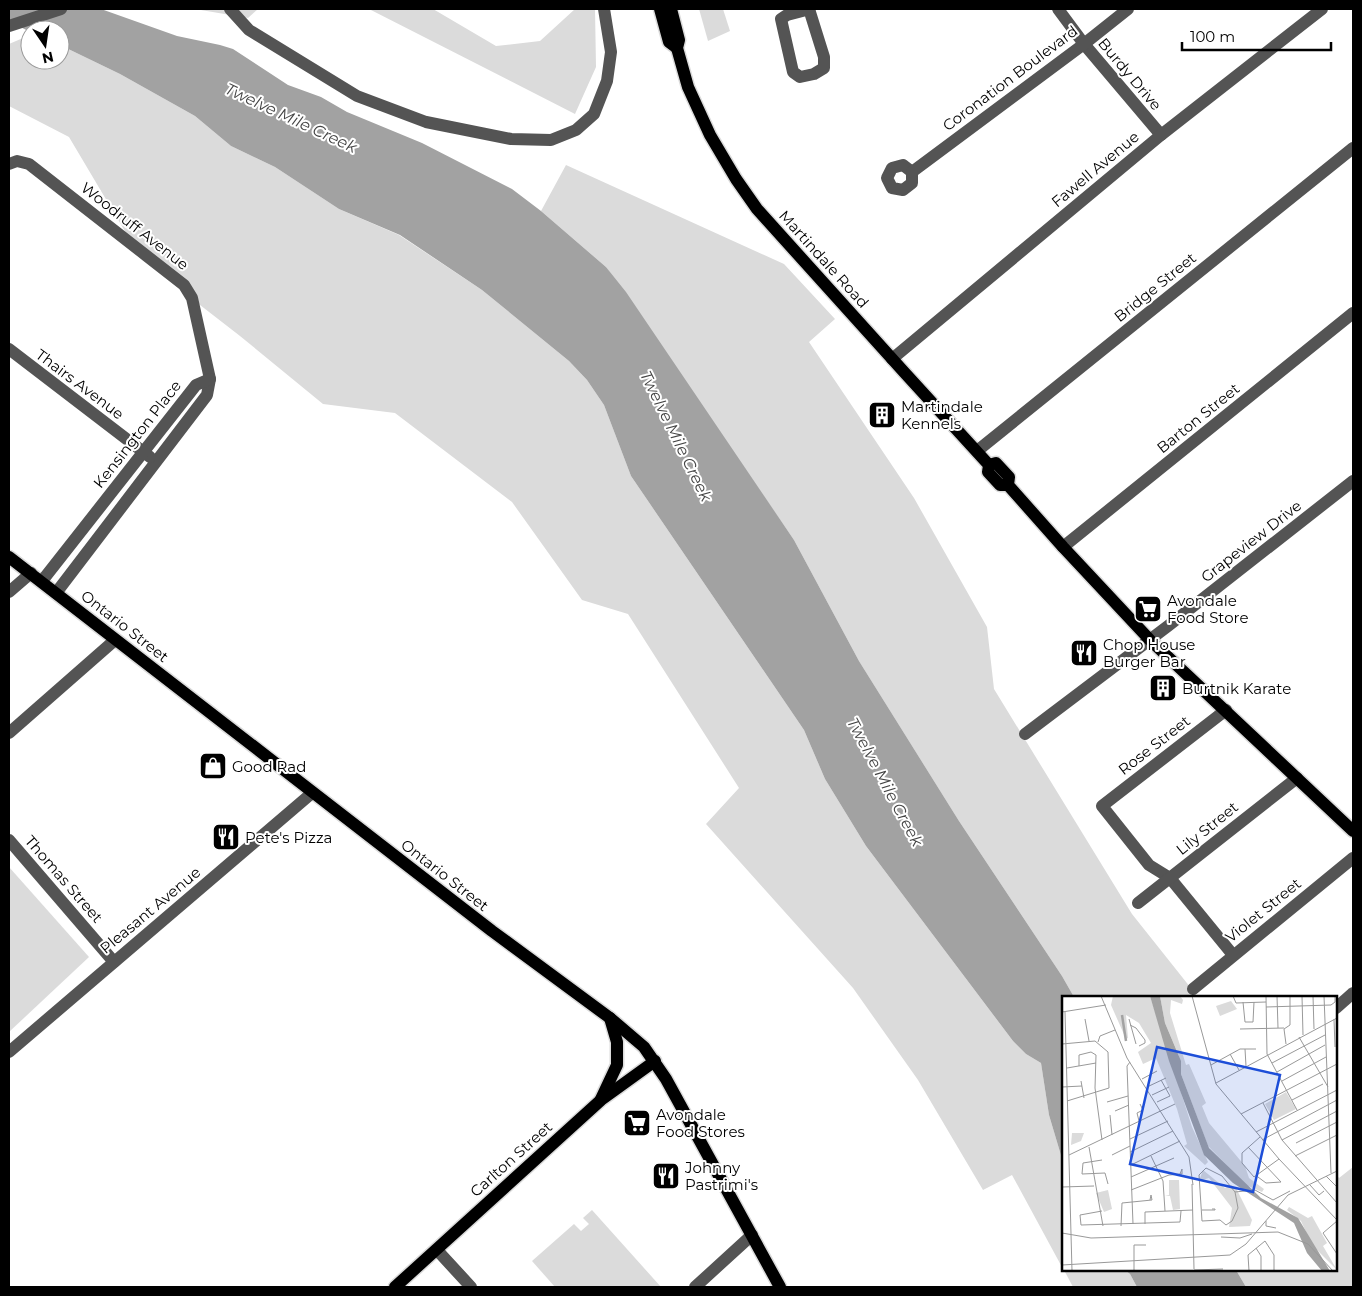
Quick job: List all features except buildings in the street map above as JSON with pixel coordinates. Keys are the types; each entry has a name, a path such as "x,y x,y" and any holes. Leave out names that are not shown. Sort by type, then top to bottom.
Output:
{"main road":[{"name":"Martindale Road","path":"660,9 669,42 676,48 692,95 710,135 736,179 757,209 989,465 996,464 1008,477 1008,485 1150,640 1353,831"},
{"name":"Martindale Road","path":"671,9 679,40 676,48"},
{"name":"Ontario Street","path":"9,557 312,793 492,931 610,1018 644,1047 655,1061 780,1287"},
{"path":"600,1100 616,1065 617,1042 610,1018"},
{"name":"Carlton Street","path":"395,1287 600,1100 655,1061"}],"street":[{"path":"9,26 60,9"},
{"path":"230,9 249,30 357,96 426,122 512,139 551,140 576,130 594,114 607,81 611,52 604,9"},
{"path":"810,9 824,57 824,68 814,74 800,77 792,72 782,19 787,14 810,9"},
{"name":"Burdy Drive","path":"1058,9 1084,44 1161,135"},
{"name":"Coronation Boulevard","path":"912,172 1128,9"},
{"name":"Fawell Avenue","path":"892,359 1161,135 1322,9"},
{"name":"Bridge Street","path":"977,451 1353,148"},
{"name":"Woodruff Avenue","path":"9,164 18,161 29,164 184,285 192,298 210,380"},
{"name":"Barton Street","path":"1063,547 1353,313"},
{"name":"Thairs Avenue","path":"9,349 156,462"},
{"path":"56,593 207,395 210,380"},
{"name":"Kensington Place","path":"42,581 196,385 210,380"},
{"name":"Grapeview Drive","path":"1025,734 1150,640 1353,481"},
{"path":"9,592 31,573"},
{"path":"9,733 115,640"},
{"name":"Rose Street","path":"1170,878 1149,865 1102,806 1226,710"},
{"name":"Lily Street","path":"1138,903 1296,778"},
{"name":"Pleasant Avenue","path":"9,1052 312,793"},
{"name":"Thomas Street","path":"9,840 114,962"},
{"name":"Violet Street","path":"1193,989 1353,858"},
{"path":"1170,878 1233,955"},
{"path":"1337,1007 1353,994"},
{"path":"695,1287 752,1235"},
{"path":"436,1250 471,1287"}],"shaded area":[{"path":"195,9 258,9 248,18"},
{"path":"369,9 433,9 496,46 540,41 575,9 595,9 596,67 575,114"},
{"path":"699,9 723,9 730,31 708,41"},
{"path":"20,39 20,70 70,70 70,50 120,74 195,116 231,146 275,167 339,209 399,235 482,290 569,361 587,380 604,405 631,476 804,730 825,779 866,846 1013,1041 1026,1054 1041,1063 1049,1115 1062,1159 1062,1267 1012,1175 983,1190 918,1080 853,988 706,824 739,788 628,614 582,600 512,502 395,413 323,404 240,336 142,260 69,137 9,106 9,44"},
{"path":"566,165 784,264 835,319 809,342 914,498 987,627 994,689 1132,914 1197,996 1073,996 959,821 859,661 794,540 606,267 541,211"},
{"path":"9,867 89,957 9,1032"},
{"path":"1353,1167 1353,1287 1246,1287 1237,1271 1337,1271 1337,1175 1339,1178"},
{"path":"592,1210 661,1287 555,1287 532,1261 574,1224 581,1231 589,1224 583,1218"},
{"path":"1065,1271 1126,1271 1137,1287 1073,1287"}],"water":[{"name":"Twelve Mile Creek","path":"9,9 101,9 177,36 233,49 288,85 321,97 347,112 422,143 512,189 541,211 606,267 626,292 794,540 859,661 959,821 1073,996 1062,996 1062,1159 1049,1115 1041,1063 1026,1054 1013,1041 866,846 825,779 804,730 631,476 604,405 587,380 569,361 482,290 400,235 339,209 275,167 231,146 195,116 120,74 70,50 70,20 20,20 20,27 9,21"},
{"path":"1126,1271 1237,1271 1246,1287 1137,1287"}],"place":[{"name":"Martindale Kennels","path":"882,415"},
{"name":"Avondale Food Store","path":"1148,609"},
{"name":"Chop House Burger Bar","path":"1084,653"},
{"name":"Burtnik Karate","path":"1163,688"},
{"name":"Good Rad","path":"213,766"},
{"name":"Pete's Pizza","path":"226,837"},
{"name":"Avondale Food Stores","path":"637,1123"},
{"name":"Johnny Pastrimi's","path":"666,1176"}]}
